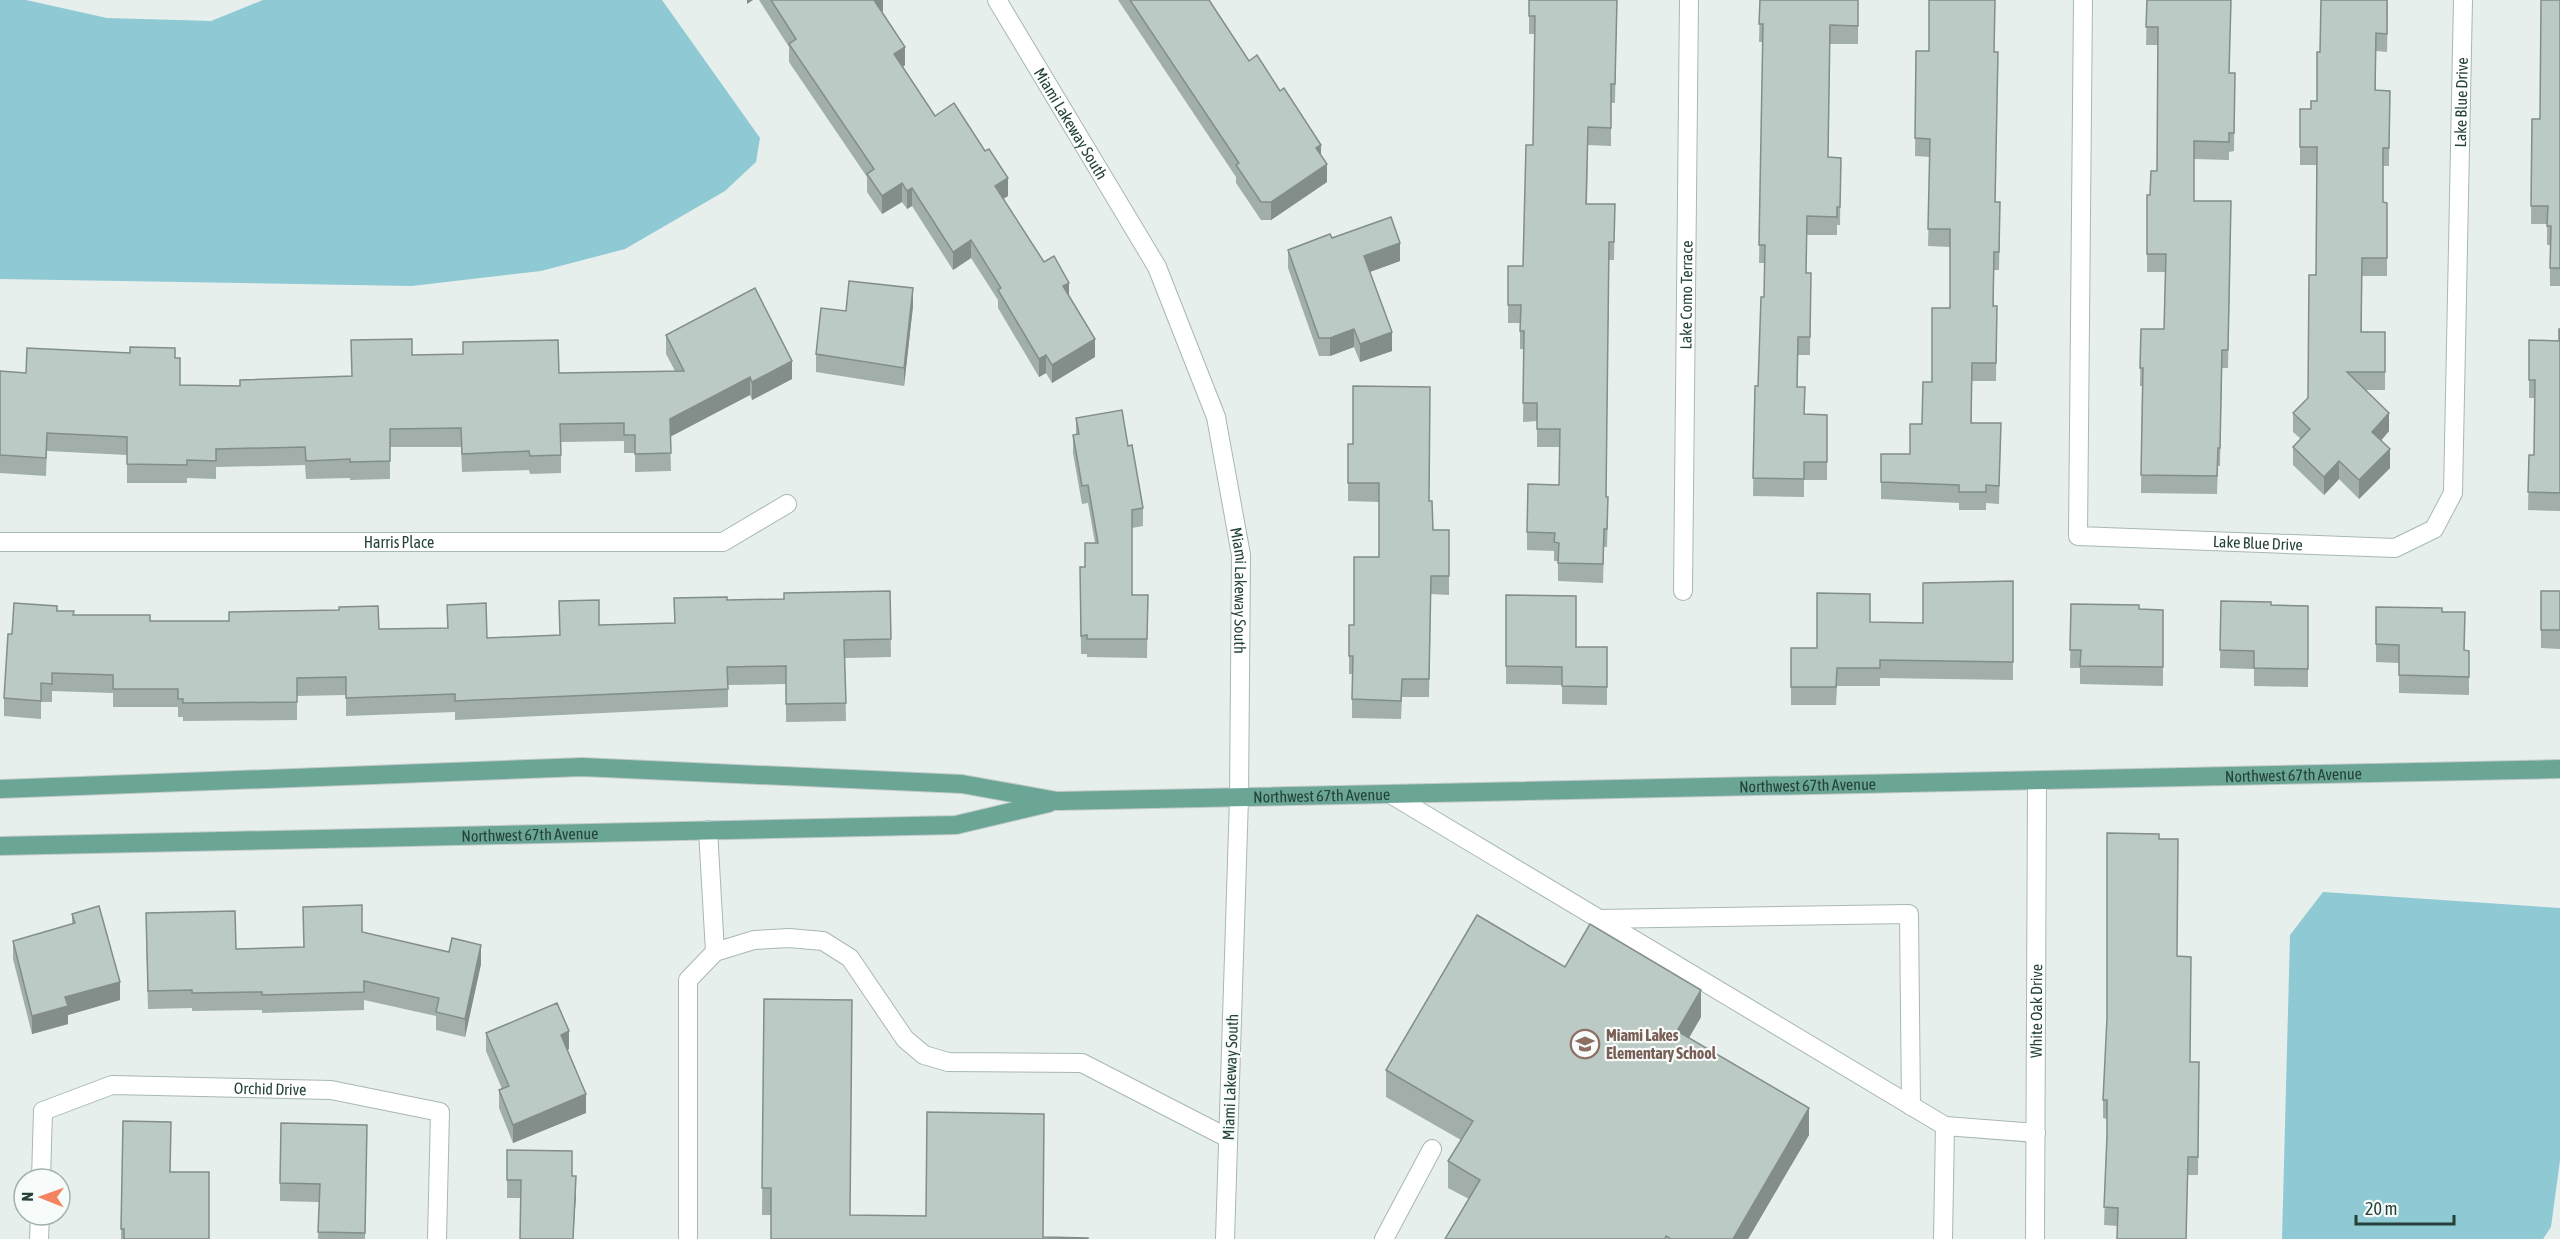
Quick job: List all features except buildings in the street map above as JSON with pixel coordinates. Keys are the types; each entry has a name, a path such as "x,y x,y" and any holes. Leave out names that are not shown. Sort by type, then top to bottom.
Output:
{"main road":[{"name":"Northwest 67th Avenue","path":"0,789 582,767 962,784 1057,801 2037,782 2560,769"},
{"name":"Northwest 67th Avenue","path":"0,846 956,825 1057,801"}],"street":[{"name":"Miami Lakeway South","path":"997,0 1157,267 1216,417 1241,555 1239,798 1225,1239"},
{"name":"Lake Como Terrace","path":"1683,591 1689,0"},
{"name":"Lake Blue Drive","path":"2083,0 2078,536 2395,548 2434,529 2453,493 2463,0"},
{"name":"Harris Place","path":"0,542 723,542 787,504"},
{"name":"White Oak Drive","path":"2035,1239 2037,782"},
{"path":"1392,795 1945,1126 2036,1132"},
{"path":"708,830 716,952"},
{"path":"1597,919 1909,914 1911,1106"},
{"path":"688,1239 688,980 716,952 754,940 789,938 823,942 850,958 905,1039 924,1055 948,1062 1082,1063 1228,1138"},
{"name":"Orchid Drive","path":"41,1167 43,1110 112,1085 331,1090 440,1112 437,1239"},
{"path":"1943,1239 1945,1126"},
{"path":"1384,1239 1432,1149"}],"water":[{"path":"0,0 26,0 107,18 211,21 263,0 662,0 760,138 756,162 725,191 625,249 541,271 412,286 0,279"},
{"path":"2323,892 2560,908 2560,1160 2551,1227 2543,1239 2282,1239 2290,935"}],"place":[{"name":"Miami Lakes Elementary School","path":"1585,1044"}]}
